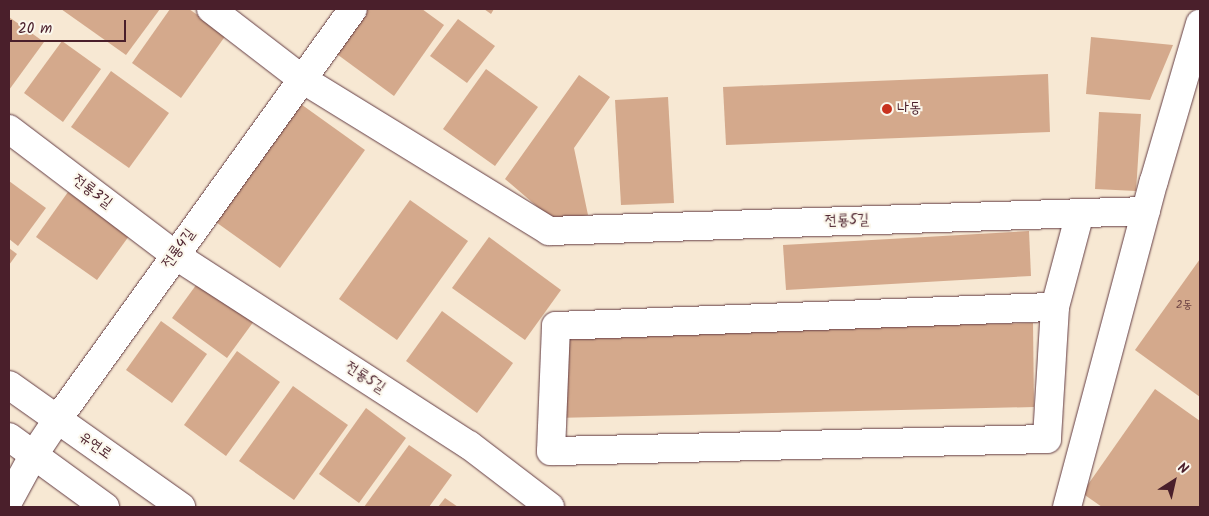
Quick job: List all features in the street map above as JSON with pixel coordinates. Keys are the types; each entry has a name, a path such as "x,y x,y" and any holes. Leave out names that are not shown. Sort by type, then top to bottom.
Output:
{"street":[{"path":"211,9 302,79"},
{"name":"전룡4길","path":"9,500 33,456 57,420 353,9"},
{"path":"1067,507 1146,211 1200,24"},
{"name":"전룡5길","path":"302,79 548,231 1146,211"},
{"name":"전룡3길","path":"9,129 175,255"},
{"path":"1055,307 556,326 551,451 1047,439 1055,307 1080,213"},
{"name":"전룡5길","path":"175,255 469,445 550,507"},
{"name":"유연로","path":"9,385 181,507"},
{"path":"9,437 105,507"}],"building":[{"path":"61,9 160,9 126,55"},
{"path":"170,9 189,9 226,35 181,98 132,63"},
{"path":"365,9 422,9 444,25 394,96 334,52"},
{"path":"484,9 494,9 491,14"},
{"path":"9,17 44,42 9,90"},
{"path":"458,19 495,46 467,83 430,56"},
{"path":"1091,37 1173,45 1150,100 1086,94"},
{"path":"62,41 101,69 63,122 24,93"},
{"path":"486,69 538,107 495,166 443,129"},
{"path":"111,71 169,113 129,168 71,127"},
{"name":"나동","path":"1048,74 1050,132 726,145 723,87"},
{"path":"579,75 610,97 574,148 588,215 554,221 505,179"},
{"path":"668,97 674,203 621,205 615,100"},
{"path":"298,102 365,150 280,268 213,220"},
{"path":"1099,112 1141,114 1136,191 1095,189"},
{"path":"9,181 46,208 18,246 9,239"},
{"path":"68,192 129,236 97,280 36,237"},
{"path":"410,200 468,241 397,340 339,299"},
{"path":"1029,231 1031,276 786,290 783,245"},
{"path":"489,237 561,290 525,340 452,288"},
{"path":"9,248 17,254 9,265"},
{"path":"1200,259 1200,397 1135,350"},
{"path":"199,281 254,321 227,358 172,318"},
{"path":"442,311 513,363 477,413 406,361"},
{"path":"161,321 207,354 172,403 126,370"},
{"path":"1033,323 1034,407 554,418 558,332"},
{"path":"237,351 280,382 226,456 184,425"},
{"path":"293,386 348,425 294,500 239,461"},
{"path":"1155,389 1200,421 1200,507 1102,507 1082,493"},
{"path":"366,408 406,438 359,503 319,474"},
{"path":"409,445 452,475 429,507 364,507"},
{"path":"445,498 458,507 438,507"}],"place":[{"name":"나동","path":"887,109"}]}
